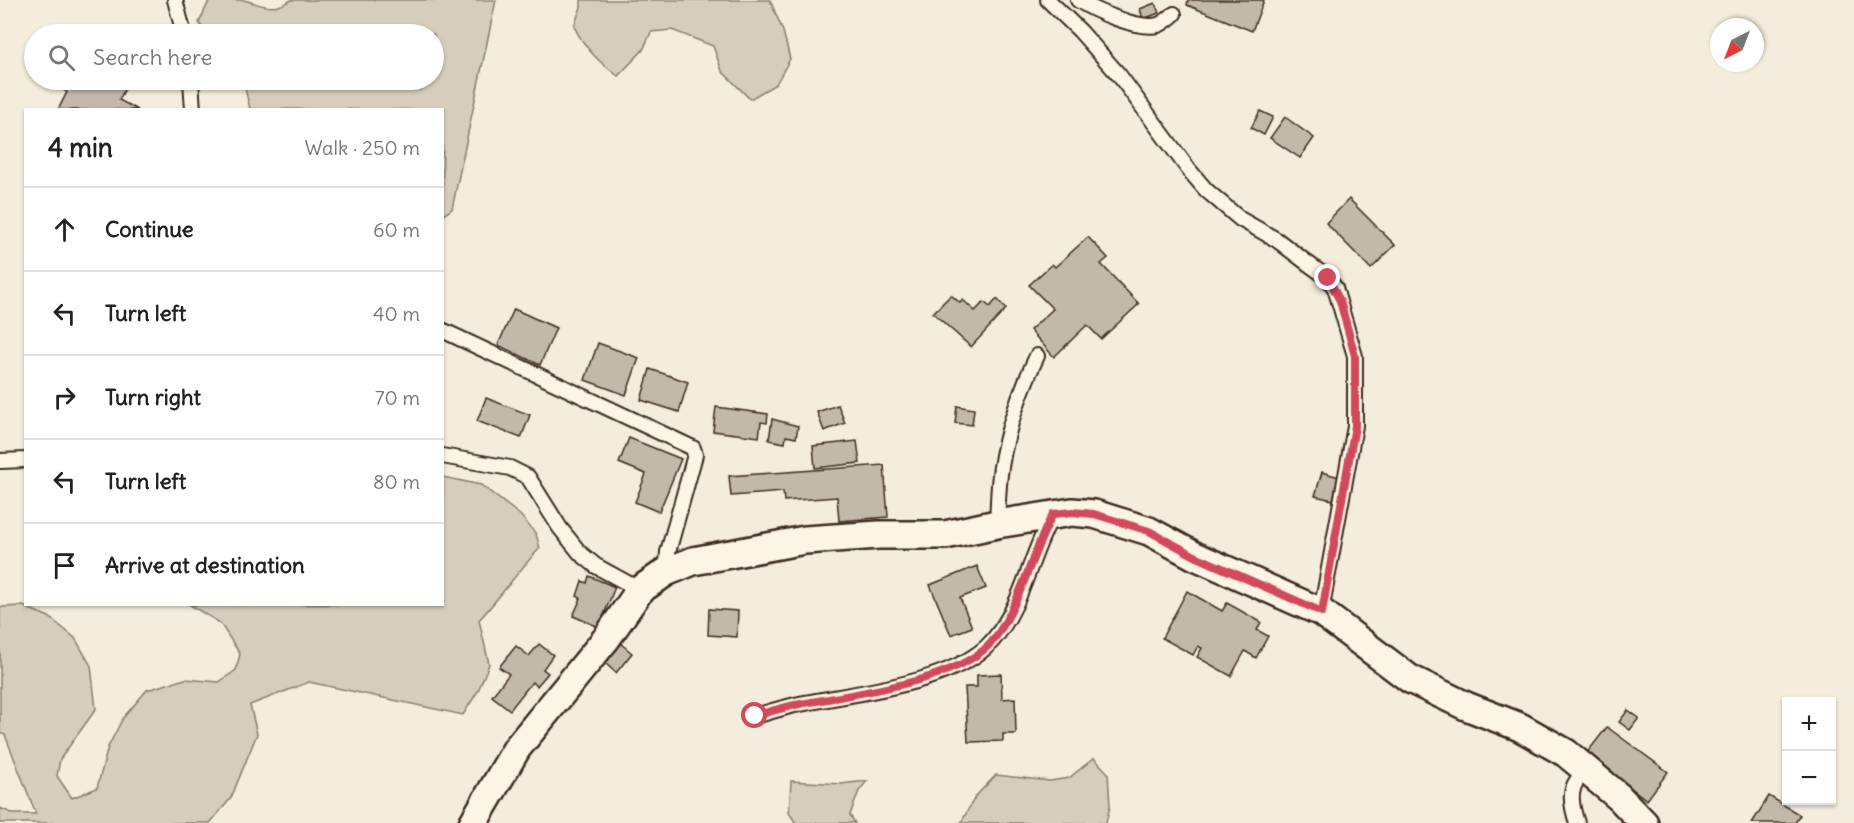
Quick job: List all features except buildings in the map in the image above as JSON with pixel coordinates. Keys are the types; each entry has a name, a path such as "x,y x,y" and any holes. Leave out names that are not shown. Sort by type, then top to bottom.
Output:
{"street":[{"path":"473,823 517,748 606,639 640,590 666,572 693,561 805,540 879,535 945,535 1072,512 1094,514 1149,531 1195,556 1322,612 1410,679 1528,732 1566,753 1619,797 1644,823"}],"lane":[{"path":"175,0 181,24"},
{"path":"1048,0 1080,31 1119,75 1206,190 1240,219 1277,240 1328,278 1335,288 1355,356 1355,426 1322,612"},
{"path":"1078,0 1087,6 1142,26 1159,25 1174,15"},
{"path":"192,90 193,108"},
{"path":"444,331 693,448 695,455 668,552 666,572"},
{"path":"997,524 1000,468 1012,417 1037,356"},
{"path":"444,456 510,468 528,477 560,528 580,553 596,566 640,590"},
{"path":"0,461 24,460"},
{"path":"755,716 920,681 978,655 994,640 1012,610 1042,533 1053,514"},
{"path":"1577,823 1571,794 1575,781 1588,771"}],"shaded area":[{"path":"243,0 272,7 291,0 496,0 452,209 444,214 444,108 250,108 245,90 444,90 444,24 200,24 209,1"},
{"path":"581,0 770,0 783,31 790,59 776,84 750,99 722,71 713,46 672,30 651,32 643,50 618,76 593,54 582,41 574,26 581,7"},
{"path":"444,477 481,485 520,515 536,534 540,548 479,620 489,664 478,691 463,715 309,682 250,705 257,734 231,798 210,823 0,823 0,808 14,814 36,814 5,735 0,733 0,607 23,606 49,617 75,638 91,666 96,709 60,759 57,776 72,798 97,788 108,747 123,718 147,690 185,679 219,682 236,670 240,654 220,623 192,606 444,606"},
{"path":"1094,758 1108,773 1110,806 1106,823 961,823 975,797 996,775 1050,781 1069,778"},
{"path":"791,781 841,784 867,781 859,791 850,815 855,823 796,823 789,813"}],"route":[{"path":"755,716 920,681 978,655 994,640 1012,610 1042,533 1053,514 1072,512 1094,514 1149,531 1195,556 1322,612 1355,426 1355,356 1340,301 1328,278"}]}
